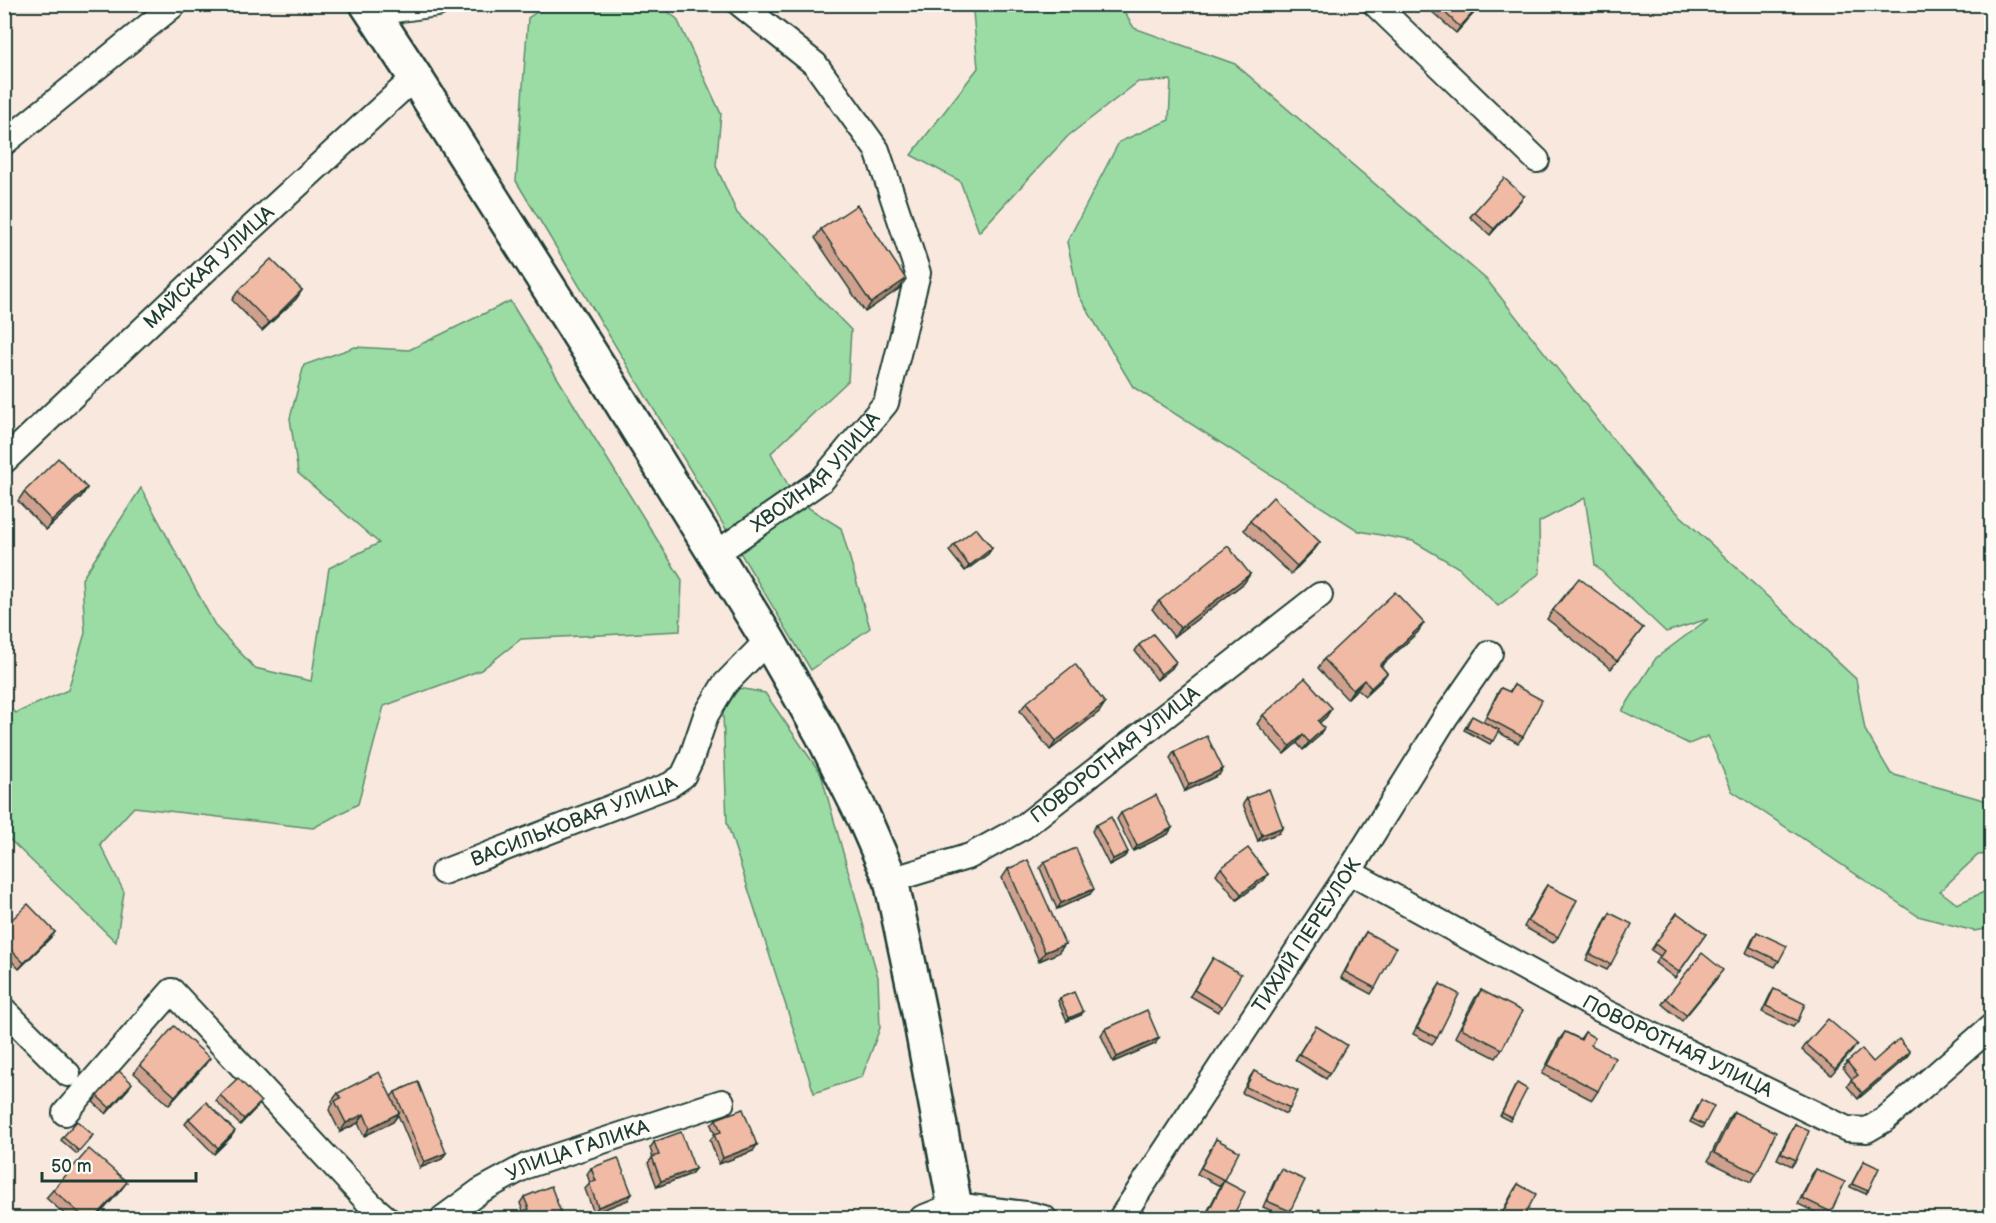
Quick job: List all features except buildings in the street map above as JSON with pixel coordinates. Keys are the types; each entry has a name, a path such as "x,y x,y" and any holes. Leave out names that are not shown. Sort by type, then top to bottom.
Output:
{"street":[{"path":"4,143 175,4"},
{"path":"437,4 370,9 603,373 768,640 864,816 891,880 918,1007 956,1212"},
{"name":"ХВОЙНАЯ УЛИЦА","path":"714,555 822,480 886,403 918,273 877,150 815,64 740,4"},
{"path":"1375,4 1538,160"},
{"name":"МАЙСКАЯ УЛИЦА","path":"4,461 415,76"},
{"name":"ПОВОРОТНАЯ УЛИЦА","path":"891,880 970,856 1023,827 1320,595"},
{"name":"ВАСИЛЬКОВАЯ УЛИЦА","path":"443,872 670,785 683,776 706,715 724,685 768,640"},
{"name":"ТИХИЙ ПЕРЕУЛОК","path":"1121,1218 1349,872 1445,718 1490,653"},
{"name":"ПОВОРОТНАЯ УЛИЦА","path":"1349,872 1597,1008 1846,1129 1867,1130 1884,1120 1992,1026"},
{"path":"65,1113 172,991 372,1214"},
{"path":"4,1010 68,1074"},
{"name":"УЛИЦА ГАЛИКА","path":"443,1218 480,1191 526,1166 722,1102"},
{"path":"922,1218 956,1212 1033,1215 1044,1218"}],"green space":[{"path":"659,4 677,19 721,114 716,166 737,213 851,330 848,381 771,453 796,500 841,528 870,628 811,670 516,181 528,18 547,5"},
{"path":"943,5 1120,5 1134,28 1235,64 1487,280 1654,491 1856,679 1865,730 1891,774 1991,802 1991,854 1978,855 1940,891 1957,904 1991,889 1991,928 1974,931 1918,916 1732,791 1708,736 1689,744 1622,711 1656,658 1708,619 1666,632 1595,565 1585,498 1539,522 1540,573 1498,606 1459,568 1413,541 1359,531 1133,387 1079,296 1067,242 1119,142 1169,120 1171,80 1138,82 1068,136 979,232 960,181 911,155 978,68 973,12"},
{"path":"510,301 682,580 680,631 521,639 481,670 384,706 358,804 313,828 134,807 100,844 124,892 116,942 5,835 5,707 16,713 68,690 85,633 82,579 141,488 216,627 255,668 311,681 329,568 379,543 298,473 290,418 304,365 355,347 409,350"},
{"path":"739,688 765,693 821,774 878,977 880,1028 862,1077 814,1093 727,823 723,712"}]}
